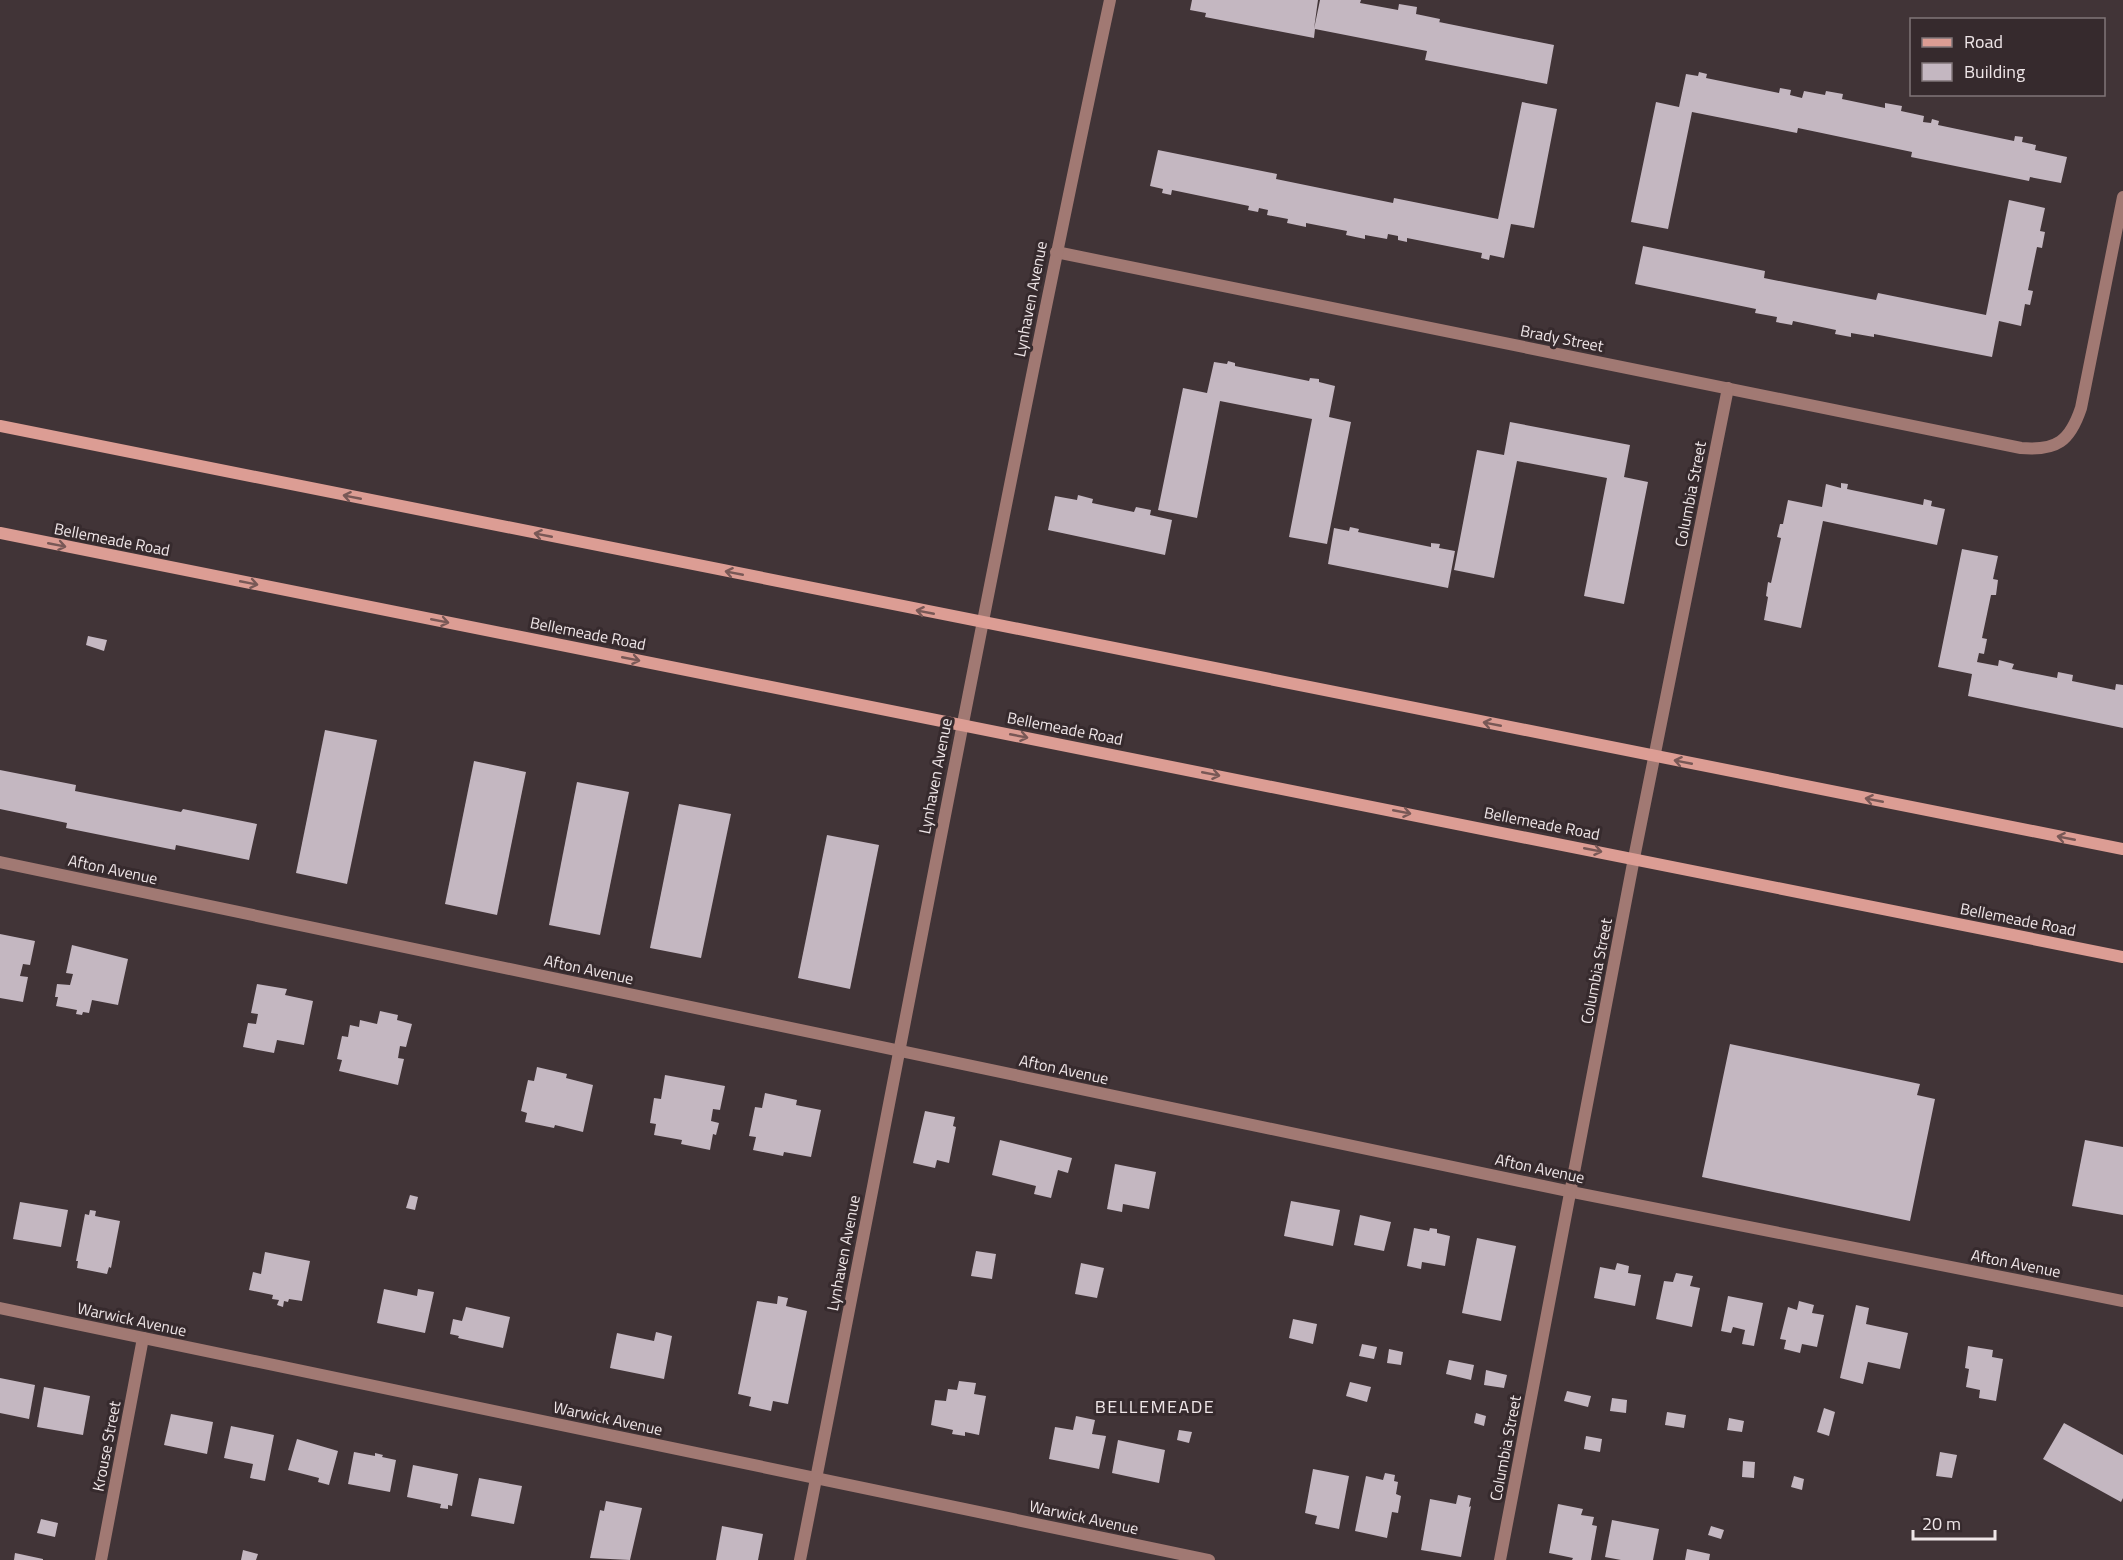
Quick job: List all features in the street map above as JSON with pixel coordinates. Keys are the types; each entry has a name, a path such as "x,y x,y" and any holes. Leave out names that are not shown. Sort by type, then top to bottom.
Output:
{"main road":[{"path":"0,426 2123,849"},
{"name":"Bellemeade Road","path":"0,533 2123,957"}],"street":[{"name":"Lynhaven Avenue","path":"800,1560 962,725 1056,252 1110,0"},
{"name":"Brady Street","path":"1056,252 2021,448 2042,449 2061,443 2074,428 2081,408 2123,197"},
{"name":"Columbia Street","path":"1500,1560 1634,858 1728,388"},
{"name":"Afton Avenue","path":"0,862 1572,1192 2123,1301"},
{"name":"Warwick Avenue","path":"0,1308 1209,1560"},
{"name":"Krouse Street","path":"101,1560 143,1338"}],"building":[{"path":"1192,0 1318,0 1314,29 1320,0 1361,0 1360,3 1398,10 1399,4 1417,7 1416,14 1440,19 1439,22 1554,45 1547,84 1425,60 1427,51 1315,29 1314,38 1205,17 1206,13 1190,10"},
{"path":"1699,72 1707,74 1706,78 1779,93 1780,88 1791,90 1790,95 1802,98 1804,91 1825,95 1826,91 1843,94 1842,99 1885,108 1885,103 1902,106 1901,111 1924,116 1923,122 1931,123 1932,119 1939,121 1938,125 2014,141 2015,136 2023,137 2022,142 2036,145 2035,150 2067,157 2061,183 2030,177 2029,181 1911,157 1912,152 1798,128 1797,133 1692,112 1668,229 1631,222 1656,102 1679,107 1686,74 1698,76"},
{"path":"1522,102 1557,109 1534,228 1511,224 1504,258 1490,255 1489,260 1481,258 1482,253 1407,238 1407,242 1398,240 1398,236 1388,234 1387,239 1365,235 1365,239 1346,235 1347,231 1306,223 1306,227 1287,223 1288,219 1267,215 1268,210 1259,208 1258,212 1248,210 1249,206 1172,190 1171,195 1162,193 1163,189 1150,186 1158,150 1277,174 1276,179 1393,203 1394,198 1498,219"},
{"path":"2009,200 2045,208 2040,231 2045,232 2042,248 2037,247 2028,290 2033,291 2030,305 2025,304 2021,326 1999,321 1992,357 1874,334 1874,337 1851,333 1851,337 1835,334 1836,330 1793,321 1792,325 1776,322 1777,317 1755,313 1756,309 1635,284 1643,246 1765,271 1764,278 1876,300 1878,293 1986,315"},
{"path":"1228,361 1235,363 1235,366 1309,381 1310,378 1319,379 1319,382 1335,386 1329,417 1351,422 1327,544 1289,537 1312,419 1220,401 1197,518 1158,510 1183,388 1207,393 1214,362 1227,364"},
{"path":"1510,422 1630,445 1624,477 1648,482 1624,604 1584,596 1607,478 1517,461 1494,578 1454,570 1477,450 1504,455"},
{"path":"1841,483 1848,484 1847,489 1923,505 1924,499 1932,501 1931,506 1945,509 1937,545 1823,521 1801,628 1764,620 1768,582 1771,583 1781,538 1777,537 1780,524 1783,524 1788,500 1822,507 1826,484 1841,488"},
{"path":"1078,495 1093,499 1092,503 1134,512 1136,507 1151,510 1150,515 1172,520 1165,555 1048,530 1055,496 1077,500"},
{"path":"1350,527 1359,529 1358,532 1431,547 1431,543 1440,544 1439,548 1455,551 1448,588 1328,564 1334,528 1349,531"},
{"path":"1962,549 1998,556 1993,579 1998,580 1996,595 1991,595 1982,638 1987,639 1984,654 1979,653 1977,662 1998,666 1999,660 2014,664 2012,669 2057,678 2058,672 2073,675 2072,681 2115,690 2116,684 2123,685 2123,728 1968,696 1972,674 1938,667"},
{"path":"88,636 107,640 104,651 86,645"},
{"path":"325,730 377,740 347,884 296,873"},
{"path":"474,761 526,772 497,915 445,904"},
{"path":"0,770 76,785 75,791 257,824 249,860 176,845 175,850 66,828 67,823 0,809"},
{"path":"577,782 629,792 600,935 549,925"},
{"path":"679,804 731,814 701,958 650,948"},
{"path":"827,835 879,845 850,989 798,978"},
{"path":"0,934 35,941 30,965 23,964 20,976 28,977 23,1002 0,998"},
{"path":"72,945 128,959 118,1005 92,1000 89,1013 83,1012 82,1015 76,1014 77,1010 56,1006 57,984 70,985 73,974 66,973"},
{"path":"257,984 287,989 285,995 313,1001 304,1045 277,1040 274,1053 243,1047 248,1023 256,1024 258,1014 251,1013"},
{"path":"380,1011 398,1015 397,1020 412,1024 406,1047 400,1046 398,1058 404,1059 398,1085 339,1071 342,1060 337,1059 342,1036 348,1037 350,1025 359,1027 360,1020 377,1024"},
{"path":"1730,1044 1920,1084 1917,1095 1935,1099 1910,1221 1702,1177"},
{"path":"537,1067 567,1074 566,1078 593,1085 583,1132 555,1125 554,1128 525,1122 527,1113 521,1111 528,1080 534,1081"},
{"path":"665,1075 725,1086 720,1110 713,1109 711,1121 719,1123 716,1135 713,1134 710,1150 681,1144 682,1140 654,1135 656,1124 650,1123 654,1098 661,1099"},
{"path":"765,1093 797,1100 796,1105 821,1110 811,1157 784,1152 783,1156 753,1150 756,1137 749,1136 755,1107 762,1108"},
{"path":"925,1111 955,1117 953,1126 956,1127 949,1163 937,1160 935,1168 913,1163"},
{"path":"1000,1140 1072,1158 1068,1173 1058,1170 1051,1198 1034,1194 1036,1186 992,1175"},
{"path":"2085,1140 2123,1147 2123,1215 2072,1206"},
{"path":"1115,1164 1156,1172 1149,1209 1123,1204 1122,1212 1107,1209"},
{"path":"410,1195 418,1197 415,1210 406,1208"},
{"path":"1291,1201 1340,1210 1333,1246 1284,1236"},
{"path":"20,1202 68,1210 61,1247 13,1239"},
{"path":"90,1210 96,1211 95,1216 120,1221 111,1268 109,1267 107,1274 77,1268 78,1261 76,1261 85,1214 89,1215"},
{"path":"1360,1215 1391,1222 1384,1251 1354,1245"},
{"path":"1414,1228 1429,1231 1430,1228 1437,1229 1437,1233 1450,1236 1445,1266 1422,1262 1421,1269 1407,1266"},
{"path":"1477,1238 1516,1246 1501,1321 1462,1313"},
{"path":"976,1251 996,1254 992,1279 971,1276"},
{"path":"265,1252 310,1261 302,1301 289,1299 288,1302 284,1301 283,1307 277,1305 279,1300 272,1299 273,1295 249,1290 253,1272 261,1274"},
{"path":"1081,1263 1104,1268 1097,1298 1075,1294"},
{"path":"1617,1263 1629,1266 1628,1273 1641,1275 1635,1306 1594,1298 1600,1267 1615,1270"},
{"path":"1676,1273 1693,1276 1690,1286 1700,1288 1692,1327 1656,1319 1664,1281 1673,1282"},
{"path":"384,1289 417,1296 418,1289 434,1292 425,1333 377,1323"},
{"path":"778,1296 788,1298 786,1306 807,1311 788,1404 773,1401 771,1411 749,1406 751,1397 738,1394 757,1301 777,1304"},
{"path":"1728,1296 1763,1303 1754,1346 1742,1344 1745,1330 1733,1327 1731,1333 1721,1331"},
{"path":"1799,1301 1814,1305 1812,1313 1824,1315 1817,1347 1802,1344 1800,1353 1784,1349 1786,1340 1780,1339 1788,1307 1797,1310"},
{"path":"1856,1305 1869,1308 1866,1324 1908,1333 1900,1369 1868,1362 1863,1384 1840,1378"},
{"path":"466,1307 510,1317 503,1348 458,1338 459,1336 450,1334 453,1319 462,1321"},
{"path":"1293,1319 1317,1324 1313,1344 1289,1338"},
{"path":"656,1332 672,1336 664,1379 610,1368 617,1333 654,1341"},
{"path":"1362,1344 1377,1347 1374,1359 1359,1356"},
{"path":"1968,1346 1993,1350 1992,1357 2003,1359 1996,1401 1979,1398 1980,1390 1966,1387 1969,1369 1965,1368"},
{"path":"1389,1349 1403,1352 1401,1365 1387,1363"},
{"path":"1449,1360 1474,1365 1471,1380 1446,1374"},
{"path":"1486,1370 1507,1375 1504,1388 1484,1385"},
{"path":"0,1378 35,1385 29,1419 0,1413"},
{"path":"959,1381 976,1383 974,1394 986,1396 979,1435 965,1432 965,1436 952,1434 953,1430 931,1425 935,1400 946,1401 948,1389 957,1390"},
{"path":"1350,1382 1371,1387 1367,1402 1346,1396"},
{"path":"44,1387 90,1396 83,1435 37,1427"},
{"path":"1567,1391 1591,1396 1588,1407 1564,1401"},
{"path":"1612,1398 1627,1400 1626,1413 1610,1411"},
{"path":"1824,1408 1835,1412 1829,1436 1817,1432"},
{"path":"1667,1412 1686,1415 1684,1428 1665,1425"},
{"path":"1476,1413 1486,1416 1484,1426 1474,1423"},
{"path":"171,1414 213,1422 207,1454 164,1445"},
{"path":"1076,1416 1095,1420 1092,1434 1106,1436 1099,1469 1049,1459 1055,1427 1073,1430"},
{"path":"1729,1418 1744,1421 1742,1432 1727,1430"},
{"path":"2064,1423 2123,1455 2123,1498 2121,1502 2043,1459"},
{"path":"231,1426 274,1435 265,1481 250,1478 253,1464 224,1458"},
{"path":"1179,1430 1192,1432 1189,1443 1177,1440"},
{"path":"1586,1436 1602,1439 1600,1452 1584,1449"},
{"path":"297,1439 338,1451 329,1485 318,1482 319,1478 288,1470"},
{"path":"1118,1440 1165,1450 1159,1483 1112,1473"},
{"path":"354,1452 375,1456 375,1453 396,1460 390,1492 348,1484"},
{"path":"1940,1452 1957,1455 1952,1478 1936,1476"},
{"path":"1743,1461 1755,1462 1754,1478 1742,1477"},
{"path":"413,1465 458,1474 452,1506 448,1505 448,1509 440,1508 441,1504 407,1497"},
{"path":"1313,1469 1349,1476 1339,1529 1315,1524 1317,1516 1305,1513"},
{"path":"1385,1473 1395,1475 1394,1481 1398,1482 1396,1494 1401,1496 1398,1513 1392,1512 1387,1538 1355,1531 1366,1476 1383,1480"},
{"path":"1794,1476 1804,1479 1802,1490 1791,1487"},
{"path":"479,1478 522,1486 514,1524 471,1516"},
{"path":"1458,1495 1471,1498 1461,1557 1421,1550 1430,1499 1456,1504"},
{"path":"606,1501 642,1508 630,1560 590,1558 600,1510 604,1511"},
{"path":"1558,1504 1583,1509 1581,1515 1594,1517 1592,1525 1597,1526 1591,1560 1572,1560 1573,1558 1549,1553"},
{"path":"41,1519 58,1523 55,1537 37,1533"},
{"path":"1612,1520 1659,1529 1653,1560 1621,1560 1605,1557"},
{"path":"722,1526 763,1534 758,1560 716,1560"},
{"path":"1711,1526 1724,1530 1721,1539 1708,1535"},
{"path":"1687,1549 1710,1554 1709,1560 1685,1560"},
{"path":"243,1550 258,1554 256,1560 241,1560"},
{"path":"15,1553 43,1559 43,1560 14,1560"}],"district":[{"name":"BELLEMEADE","path":"1155,1407"}]}
